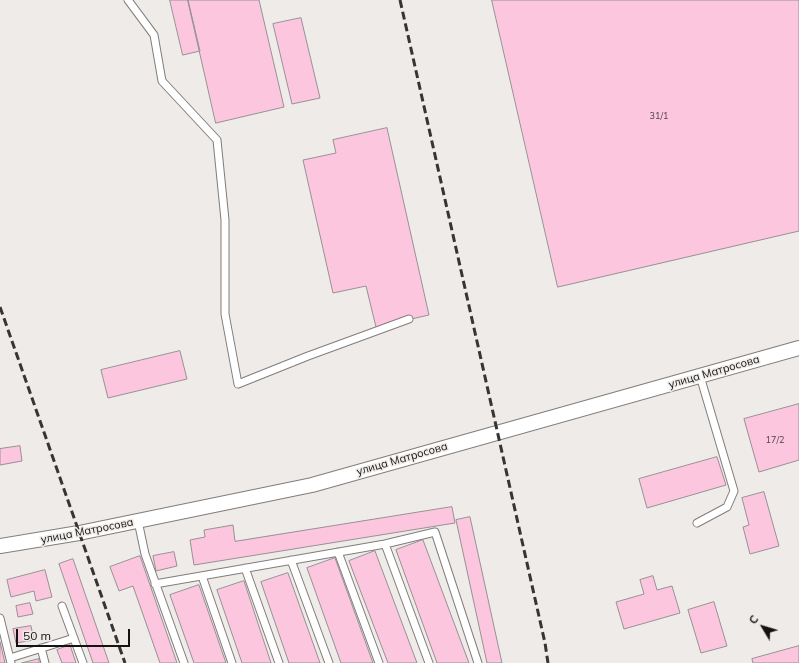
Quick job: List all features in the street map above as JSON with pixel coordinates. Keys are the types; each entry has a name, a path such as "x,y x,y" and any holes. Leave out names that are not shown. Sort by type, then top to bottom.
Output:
{"street":[{"name":"улица Матросова","path":"0,546 79,533 312,485 799,348"}],"lane":[{"path":"128,0 154,35 162,81 217,140 225,220 225,314 238,384 308,356 410,319"},
{"path":"697,523 727,507 734,491 700,376"},
{"path":"138,521 145,554 184,663"},
{"path":"155,584 385,544 435,532 478,663"},
{"path":"385,544 429,663"},
{"path":"338,552 379,663"},
{"path":"292,560 329,663"},
{"path":"245,568 279,663"},
{"path":"202,576 232,663"},
{"path":"62,606 83,663"},
{"path":"0,618 10,661 41,648 74,638"},
{"path":"41,648 45,663"}],"building":[{"path":"170,0 188,0 200,51 183,55"},
{"path":"188,0 259,0 284,107 216,123"},
{"path":"492,0 799,0 799,231 558,287"},
{"path":"301,18 320,98 292,104 273,24"},
{"path":"387,128 429,315 376,327 366,286 333,293 303,160 336,153 333,140"},
{"path":"180,351 187,379 108,398 101,370"},
{"path":"799,404 799,460 759,472 744,419"},
{"path":"20,446 22,461 0,465 0,449"},
{"path":"717,457 726,485 647,508 639,479"},
{"path":"764,492 779,546 750,554 743,527 749,525 742,498"},
{"path":"452,507 455,523 194,565 190,540 205,537 204,530 233,525 235,541"},
{"path":"470,517 502,663 487,663 456,520"},
{"path":"423,540 469,663 437,663 396,550"},
{"path":"375,551 417,663 388,663 349,561"},
{"path":"174,552 177,566 156,571 153,556"},
{"path":"140,556 177,663 160,663 133,586 119,591 110,567"},
{"path":"335,558 373,663 341,663 307,568"},
{"path":"73,559 109,663 93,663 59,564"},
{"path":"45,570 52,597 36,601 34,591 11,597 7,580"},
{"path":"288,573 320,663 289,663 261,582"},
{"path":"653,576 657,590 672,586 680,613 624,629 616,602 644,594 640,580"},
{"path":"244,581 271,663 242,663 217,590"},
{"path":"199,585 226,663 194,663 170,595"},
{"path":"714,602 727,646 701,653 688,610"},
{"path":"30,603 33,614 18,617 16,606"},
{"path":"31,626 34,640 16,643 13,629"},
{"path":"0,642 5,663 0,663"},
{"path":"70,645 76,663 62,663 57,650"},
{"path":"799,646 799,663 753,663 752,659"},
{"path":"39,659 39,663 22,663"}],"railway":[{"path":"400,0 545,643 548,663"},
{"path":"0,307 125,663"}]}
